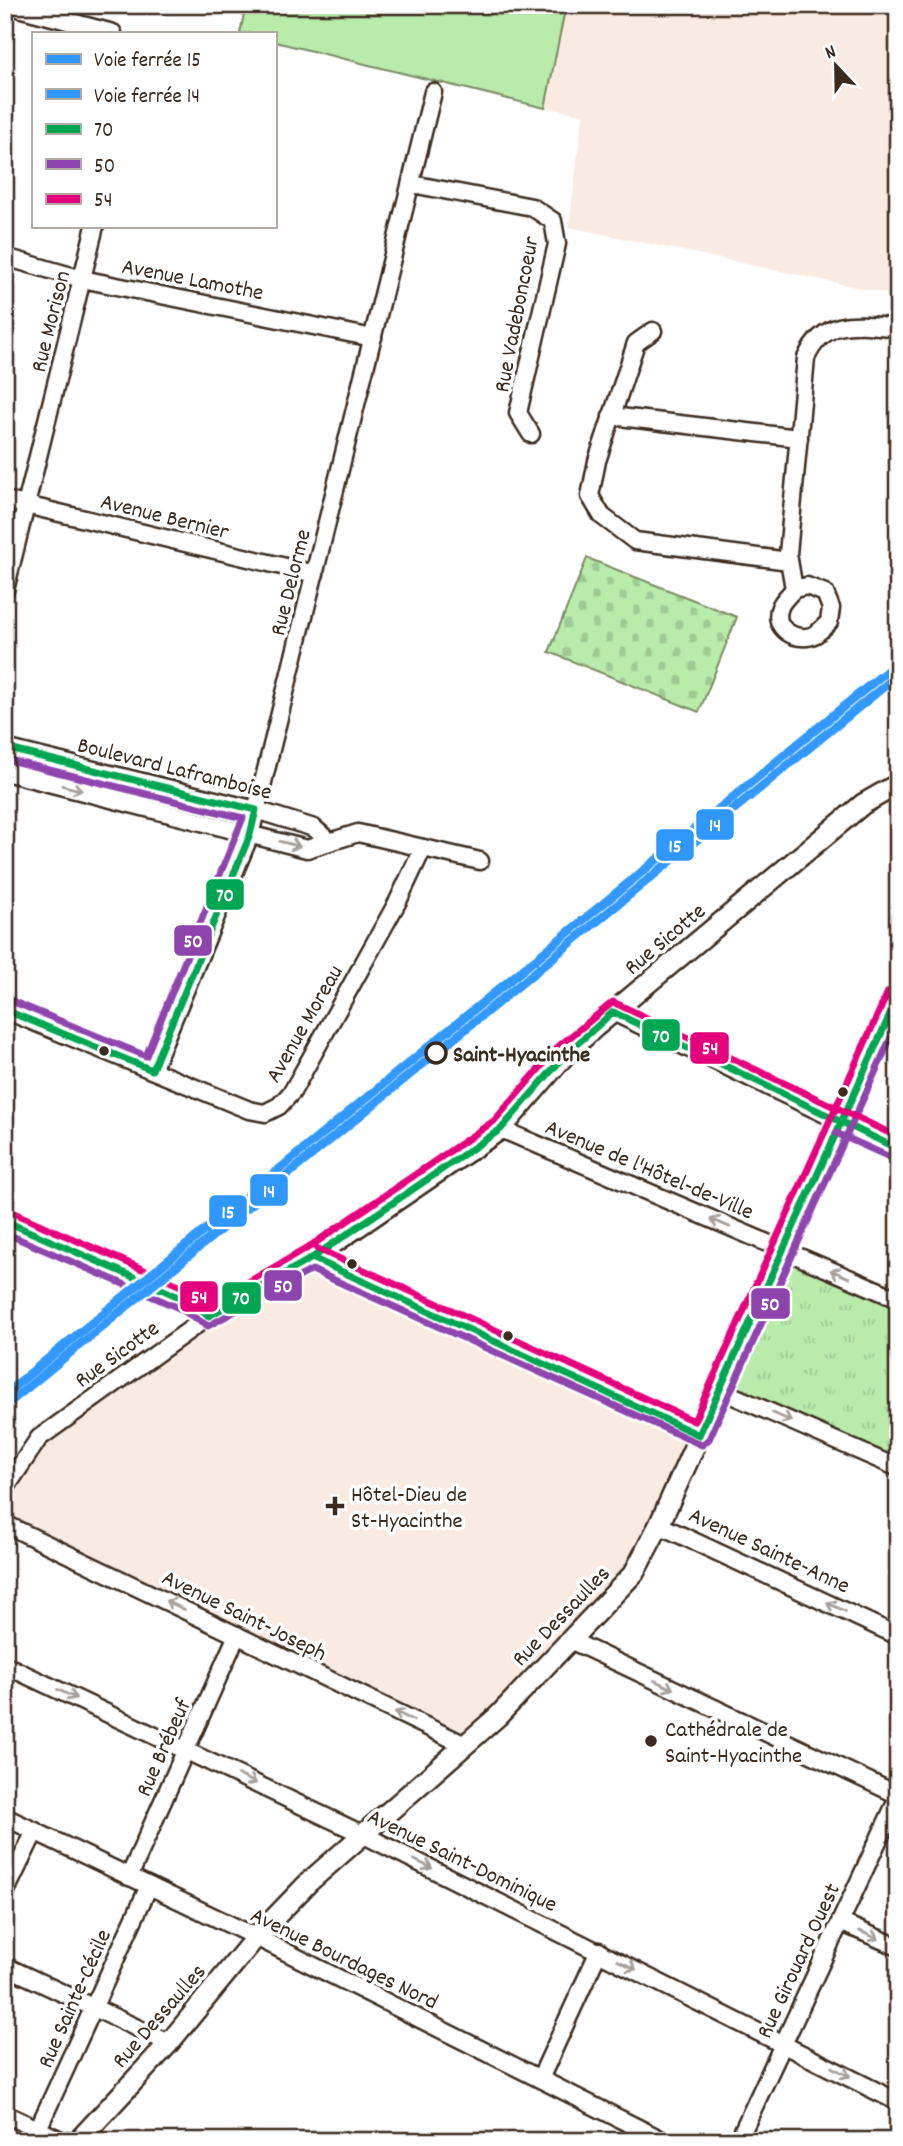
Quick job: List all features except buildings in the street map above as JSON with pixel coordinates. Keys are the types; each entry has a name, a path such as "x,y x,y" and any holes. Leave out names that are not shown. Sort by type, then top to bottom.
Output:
{"main road":[{"name":"Rue Sicotte","path":"209,1316 312,1258 501,1129 566,1054 613,1012 863,804 898,784"},
{"name":"Rue Dessaulles","path":"78,2141 169,2043 256,1937 362,1834 465,1745 634,1573 659,1525 898,996"},
{"path":"5,1221 184,1299 209,1316"}],"street":[{"path":"7,5 109,32"},
{"name":"Rue Delorme","path":"152,1070 250,835 433,92"},
{"name":"Rue Vadeboncoeur","path":"412,184 531,207 554,221 556,244 518,413 531,434"},
{"name":"Rue Morison","path":"5,590 95,228"},
{"name":"Avenue Lamothe","path":"5,257 82,279 373,338"},
{"path":"794,589 789,561 806,358 813,342 825,331 843,325 898,328"},
{"path":"653,331 636,344 611,416 590,496 602,516 635,541 789,561"},
{"path":"611,416 799,438"},
{"name":"Avenue Bernier","path":"5,500 315,574"},
{"name":"Boulevard Laframboise","path":"5,748 257,810 314,828 328,840"},
{"name":"Boulevard Laframboise","path":"5,772 307,849 328,840 358,833 480,861"},
{"path":"139,805 145,783"},
{"name":"Avenue Moreau","path":"5,1010 249,1110 265,1113 279,1106 310,1062 398,901 423,848"},
{"path":"613,1012 898,1149"},
{"name":"Avenue de l'Hôtel-de-Ville","path":"501,1129 898,1299"},
{"path":"312,1258 699,1436"},
{"name":"Rue Sicotte","path":"5,1489 24,1456 39,1438 209,1316"},
{"path":"720,1390 898,1468"},
{"name":"Avenue Saint-Joseph","path":"5,1524 465,1745"},
{"name":"Avenue Sainte-Anne","path":"659,1525 898,1636"},
{"name":"Rue Brébeuf","path":"129,1877 237,1635"},
{"path":"570,1640 898,1797"},
{"name":"Avenue Saint-Dominique","path":"5,1665 362,1834 898,2102"},
{"name":"Rue Girouard Ouest","path":"738,2141 898,1797"},
{"name":"Avenue Bourdages Nord","path":"5,1817 256,1937 664,2141"},
{"path":"5,1893 36,1832"},
{"name":"Rue Sainte-Cécile","path":"38,2129 149,1886"},
{"path":"840,1922 898,1947"},
{"path":"541,2079 599,1951"},
{"path":"5,1966 169,2043"},
{"path":"5,2114 63,2141"}],"shaded area":[{"path":"566,5 898,5 898,296 569,227 583,114 545,108"},
{"name":"Hôtel-Dieu de St-Hyacinthe","path":"312,1258 699,1435 634,1573 465,1745 5,1524 5,1489 24,1456 209,1316"}],"green space":[{"path":"246,5 566,5 545,108 276,42 276,32 240,32"},
{"path":"587,558 737,617 699,712 549,652"},
{"path":"783,1249 898,1299 898,1468 720,1390"}],"rail line":[{"name":"15","path":"5,1394 898,662"},
{"name":"14","path":"5,1406 898,675"}],"transit line":[{"name":"70","path":"5,748 256,810 250,835 152,1070 5,1010"},
{"name":"50","path":"5,759 243,818 146,1056 9,1000"},
{"name":"54","path":"316,1248 694,1421 888,992"},
{"name":"70","path":"312,1258 699,1435 898,997"},
{"name":"54","path":"9,1211 188,1289 210,1304 306,1249 494,1121 559,1046 613,1002 898,1137"},
{"name":"70","path":"5,1221 184,1299 209,1316 312,1258 501,1129 566,1054 613,1012 898,1149"},
{"name":"50","path":"5,1233 179,1308 208,1326 312,1270 702,1445 709,1439 898,1022"},
{"name":"50","path":"836,1133 894,1159"}],"place":[{"name":"Saint-Hyacinthe","path":"436,1053"},
{"name":"Hôtel-Dieu de St-Hyacinthe","path":"335,1506"},
{"name":"Cathédrale de Saint-Hyacinthe","path":"651,1741"}]}
